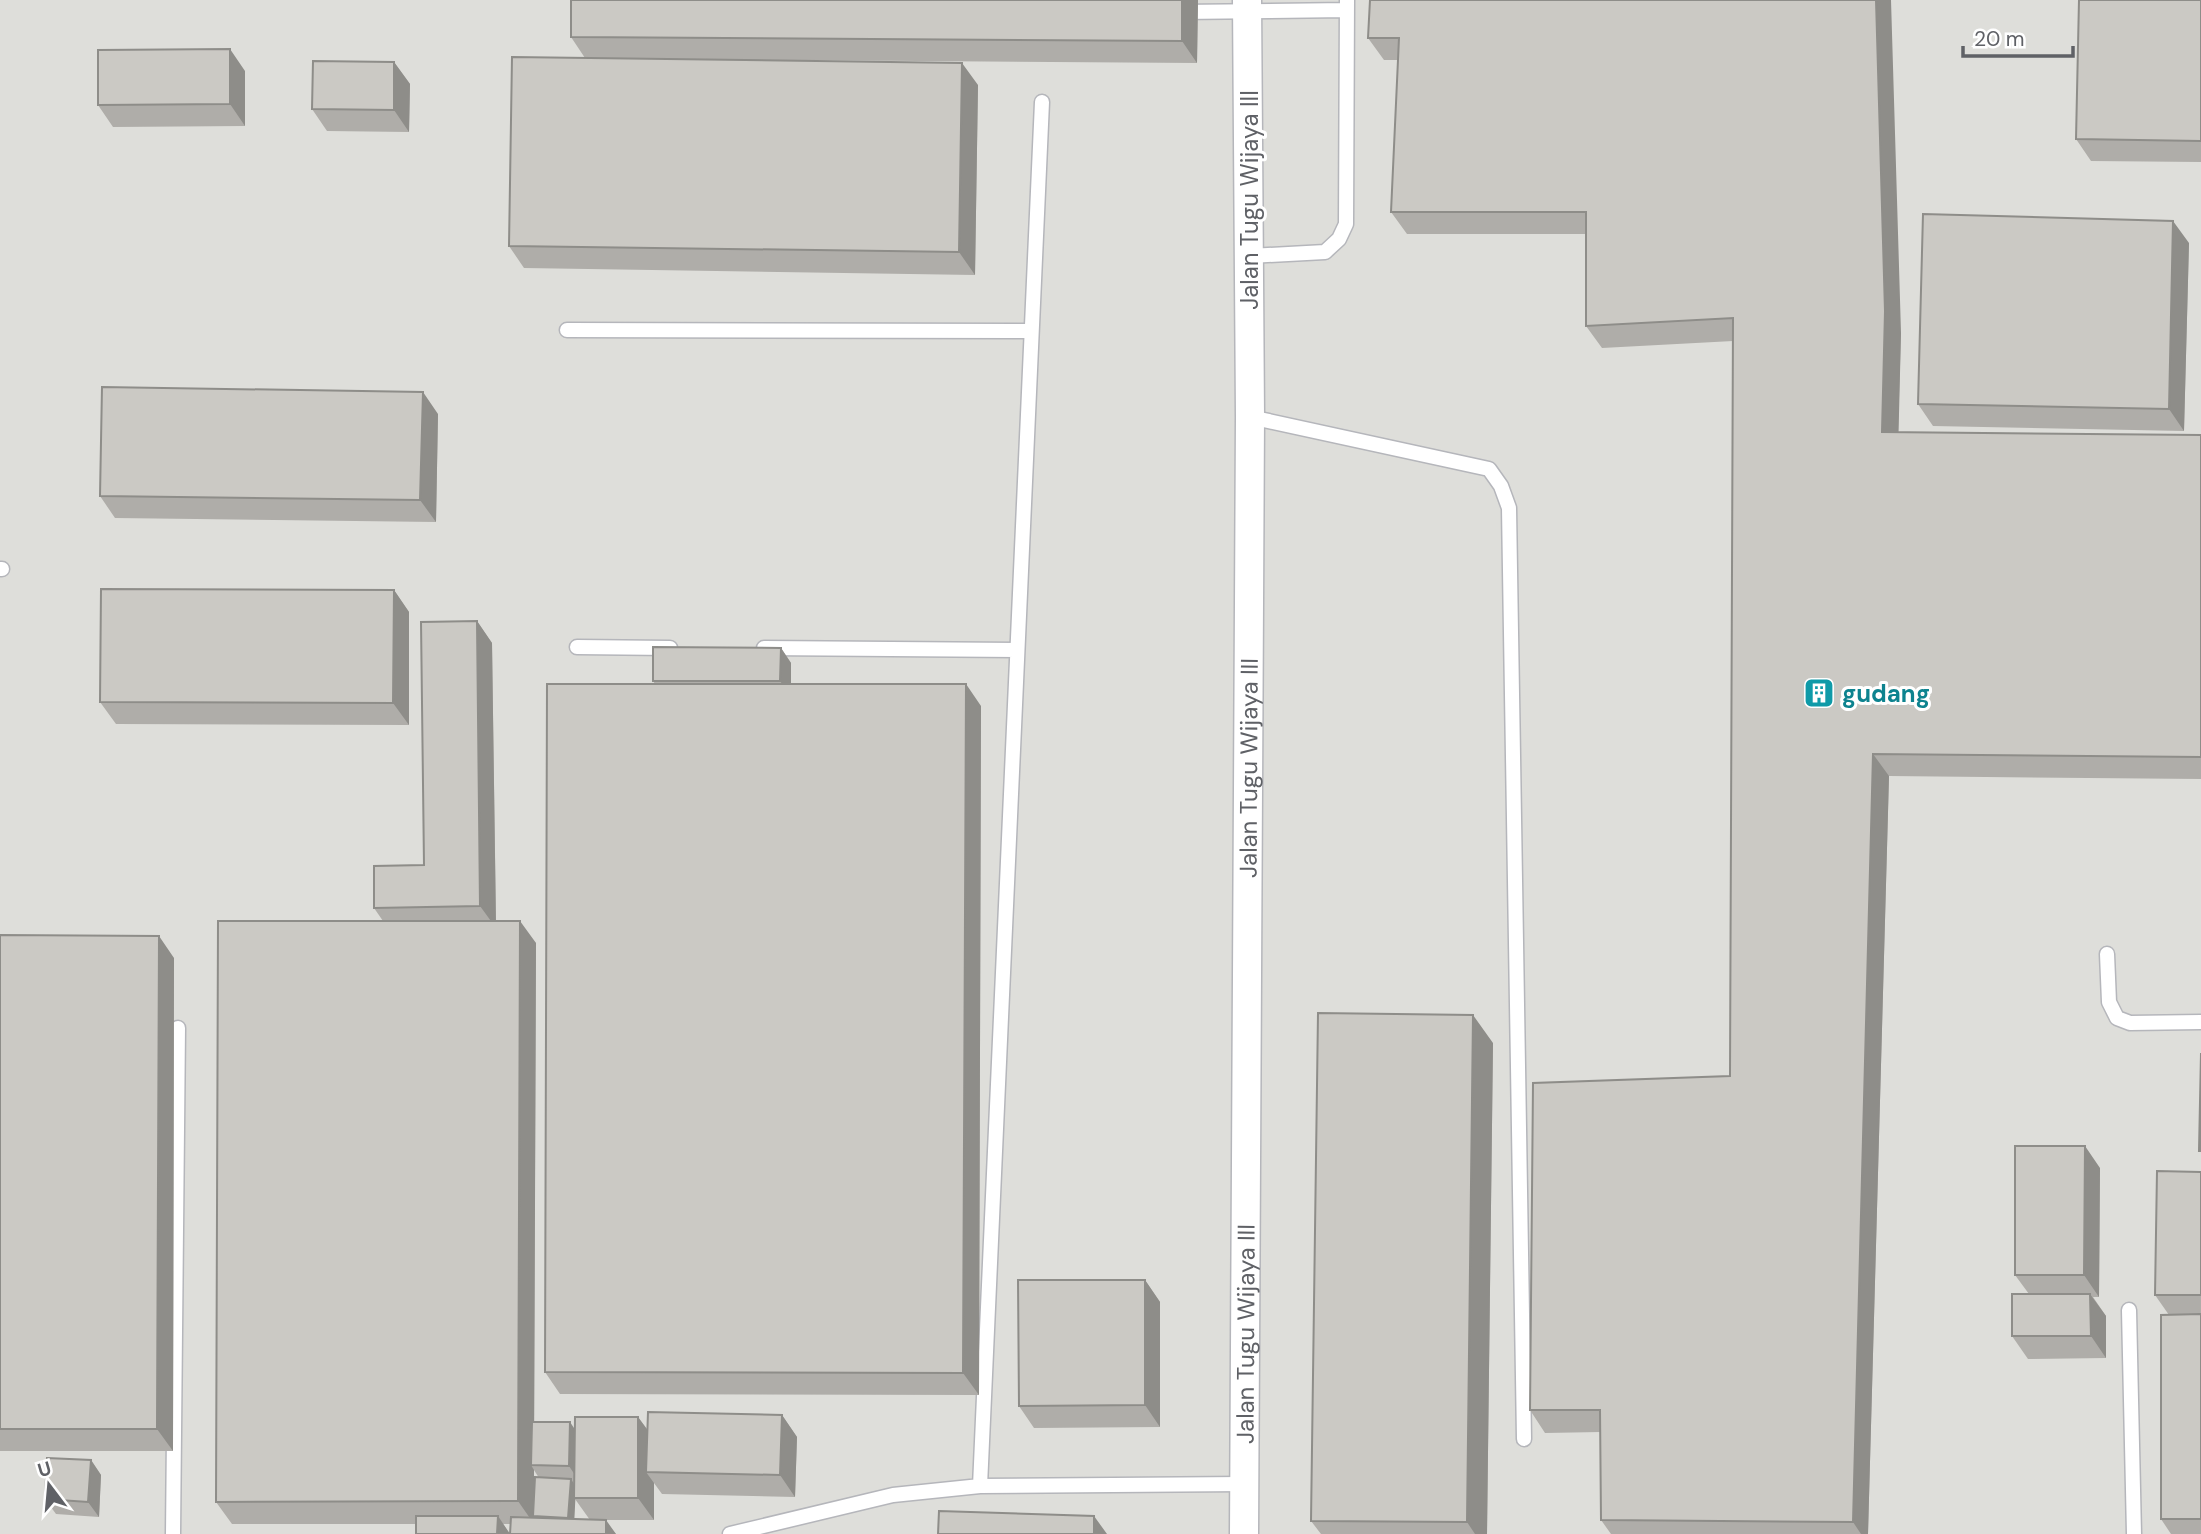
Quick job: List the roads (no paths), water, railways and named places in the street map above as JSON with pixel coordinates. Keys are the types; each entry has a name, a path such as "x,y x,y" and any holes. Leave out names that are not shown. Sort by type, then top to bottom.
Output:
{"street":[{"name":"Jalan Tugu Wijaya III","path":"1244,1534 1250,417 1247,6"}],"lane":[{"path":"1169,0 1169,12 1247,6 1347,5 1346,224 1339,239 1325,252 1250,256"},
{"path":"980,1486 1042,102"},
{"path":"567,330 1031,331"},
{"path":"1250,417 1489,469 1501,486 1508,508 1524,1439"},
{"path":"577,647 687,648"},
{"path":"756,648 1017,650"},
{"path":"2107,954 2109,1002 2118,1018 2130,1023 2201,1022"},
{"path":"173,1534 178,1028"},
{"path":"2129,1310 2134,1534"},
{"path":"730,1534 893,1496 980,1486 1244,1484"}],"place":[{"name":"gudang","path":"1819,693"}]}
